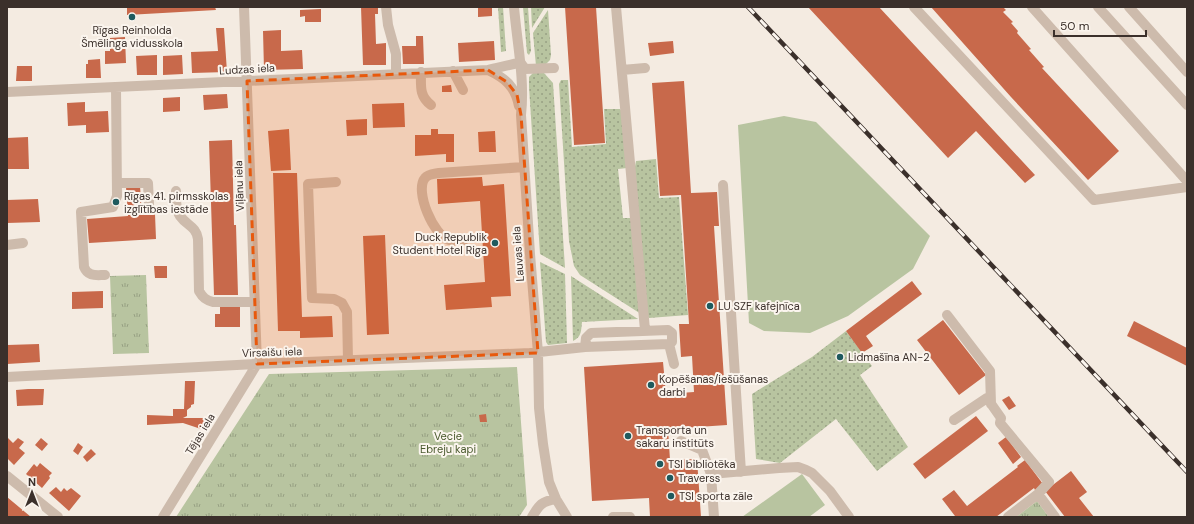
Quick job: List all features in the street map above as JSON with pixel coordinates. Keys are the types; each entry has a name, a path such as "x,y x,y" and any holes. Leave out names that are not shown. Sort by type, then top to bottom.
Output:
{"street":[{"name":"Viļānu iela","path":"244,7 257,364"},
{"path":"386,7 388,25 396,54 396,73"},
{"name":"Lauvas iela","path":"514,7 523,100 521,116 538,353 539,408 549,482 556,499 567,517"},
{"path":"616,7 645,330"},
{"path":"914,7 1094,200 1187,187"},
{"path":"1032,7 1187,180"},
{"path":"1098,7 1187,105"},
{"path":"1129,7 1187,72"},
{"name":"Ludzas iela","path":"7,92 396,73 488,70 511,66 520,62"},
{"path":"520,62 525,69 554,68"},
{"path":"622,70 645,68"},
{"path":"488,70 508,82 517,95 521,116"},
{"path":"453,71 463,90"},
{"path":"421,72 421,91 424,100 431,105"},
{"path":"105,275 90,275 86,273 84,268 81,212 113,207 116,202 116,87"},
{"path":"464,240 448,240 437,231 425,207 422,183 425,177 431,174 439,173 524,167"},
{"path":"336,182 308,184 312,298 334,300 342,303 347,312 348,360"},
{"path":"117,183 148,183 148,204"},
{"path":"723,185 741,472"},
{"path":"176,191 177,210 181,217 197,232 199,292 202,297 213,302 255,302"},
{"path":"7,245 23,243"},
{"path":"947,315 990,371 991,404"},
{"path":"585,347 586,338 591,333 668,330 672,333 672,342 670,344 674,364"},
{"name":"Virsaišu iela","path":"7,377 257,364 538,353 585,347 670,344"},
{"name":"Tējas iela","path":"163,517 257,364"},
{"path":"954,420 986,398 1001,418 1000,423 1049,482 1038,494 1008,517"},
{"path":"681,441 702,450 711,474 714,517"},
{"path":"711,474 798,467 812,473 830,491 849,517"},
{"path":"7,476 58,517"},
{"path":"1038,494 1055,517"},
{"path":"532,517 540,505 546,500 556,499"},
{"path":"612,517 630,517"}],"highlighted area":[{"path":"488,70 507,82 517,95 521,115 538,353 257,364 247,81"}],"green space":[{"path":"498,7 503,7 506,51 501,52"},
{"path":"523,7 528,7 531,51 529,55 527,53"},
{"path":"531,7 545,7 532,28"},
{"path":"548,10 550,60 544,66 536,66 533,33"},
{"path":"533,73 544,73 553,83 565,268 540,254 529,87 529,77"},
{"path":"561,80 568,80 572,147 606,144 604,109 620,109 623,113 627,168 618,169 623,218 632,218 641,314 580,275 574,266 569,241 559,84"},
{"path":"784,116 816,122 930,236 913,269 848,316 810,333 764,331 749,323 738,125"},
{"path":"656,159 659,198 679,197 688,315 649,318 647,315 634,172 636,161"},
{"path":"540,262 565,274 567,343 548,345 546,342"},
{"path":"146,275 149,353 113,354 110,276"},
{"path":"571,276 638,319 582,322 580,335 573,341"},
{"path":"846,331 872,366 860,375 908,447 877,471 836,419 780,463 756,459 752,394 812,357"},
{"name":"Vecie Ebreju kapi","path":"517,367 527,505 519,517 176,517 269,374"},
{"path":"802,474 825,505 809,517 742,517"},
{"path":"1037,501 1049,517 1016,517"}],"building":[{"path":"127,7 215,7 216,10 127,15"},
{"path":"361,7 378,7 378,14 375,14 376,44 386,43 386,65 363,65"},
{"path":"478,7 492,7 492,16 478,17"},
{"path":"565,7 596,7 605,143 574,145"},
{"path":"808,7 879,7 1035,175 1025,183 976,131 948,158"},
{"path":"931,7 1003,7 1006,10 1003,12 1013,22 1011,23 1018,31 1017,33 1044,67 1042,68 1119,151 1088,180 1011,97"},
{"path":"321,9 321,22 305,22 305,16 300,17 300,10"},
{"path":"216,28 224,28 227,72 192,73 191,52 218,51"},
{"path":"281,30 281,51 302,50 303,69 264,70 263,31"},
{"path":"416,36 423,36 424,64 403,64 402,46 416,46"},
{"path":"125,37 126,63 105,64 105,51 110,51 110,38"},
{"path":"494,41 495,60 459,62 458,43"},
{"path":"673,41 674,53 650,56 648,43"},
{"path":"157,55 157,75 137,75 136,56"},
{"path":"182,55 183,74 163,75 163,56"},
{"path":"100,59 101,78 86,78 86,64 88,64 88,60"},
{"path":"17,66 32,66 32,81 16,81"},
{"path":"684,81 691,193 717,192 719,226 714,226 727,425 668,429 670,460 697,459 701,517 650,517 649,498 592,501 584,367 663,362 666,394 694,392 692,356 681,357 679,324 689,324 681,195 660,196 652,83"},
{"path":"451,85 452,92 442,92 442,86"},
{"path":"227,94 228,108 204,110 203,95"},
{"path":"180,97 180,111 163,112 163,98"},
{"path":"85,102 85,112 108,111 109,132 86,133 86,125 68,126 67,103"},
{"path":"404,103 405,127 373,128 372,104"},
{"path":"367,119 367,135 347,136 346,120"},
{"path":"289,129 291,170 271,171 268,131"},
{"path":"431,129 438,129 438,134 454,134 454,162 446,162 446,154 415,156 415,135 431,135"},
{"path":"495,131 496,152 479,152 478,132"},
{"path":"28,137 29,169 7,169 7,138"},
{"path":"232,140 234,225 236,225 238,295 214,295 209,141"},
{"path":"273,173 297,173 302,317 332,316 333,337 300,338 300,331 278,331"},
{"path":"482,177 483,186 504,184 511,296 491,297 492,307 446,310 444,285 485,282 480,201 438,204 437,179"},
{"path":"140,186 142,215 155,214 156,239 89,243 87,219 128,216 126,187"},
{"path":"38,199 40,222 7,223 7,200"},
{"path":"385,235 389,334 367,335 363,236"},
{"path":"154,266 167,266 167,278 155,278"},
{"path":"912,281 922,294 866,336 873,346 862,353 846,331"},
{"path":"103,291 103,308 72,309 72,292"},
{"path":"220,305 240,305 240,327 215,327 215,314 220,314"},
{"path":"943,320 986,375 959,395 917,340"},
{"path":"1134,321 1187,348 1187,366 1127,336"},
{"path":"39,344 40,362 7,364 7,345"},
{"path":"185,381 195,381 194,404 187,410 187,416 183,418 205,418 206,420 201,429 183,423 147,425 147,415 173,416 173,409 184,409"},
{"path":"44,389 43,405 17,406 16,390"},
{"path":"1009,396 1016,406 1009,410 1002,400"},
{"path":"486,414 487,422 480,422 479,415"},
{"path":"976,416 988,431 925,479 913,464"},
{"path":"1006,437 1021,457 1013,464 998,443"},
{"path":"8,438 13,443 18,438 24,442 19,448 25,453 14,465 7,458"},
{"path":"41,438 48,444 42,451 35,445"},
{"path":"78,443 83,447 78,455 73,451"},
{"path":"91,449 96,454 87,462 83,457"},
{"path":"1025,460 1043,484 1035,490 1034,488 996,517 953,517 955,516 942,499 954,490 967,506"},
{"path":"40,463 52,473 42,488 26,474 34,464 37,467"},
{"path":"1071,471 1087,492 1079,498 1094,517 1065,517 1045,491"},
{"path":"56,487 61,492 64,488 67,491 71,488 81,496 69,511 49,493"},
{"path":"7,497 31,517 7,517"}],"railway":[{"path":"748,7 1187,472"}],"place":[{"name":"Rīgas Reinholda Šmēlinga vidusskola","path":"132,17"},
{"name":"Rīgas 41. pirmsskolas izglītības iestāde","path":"116,202"},
{"name":"Duck Republik Student Hotel Riga","path":"495,243"},
{"name":"LU SZF kafejnīca","path":"710,306"},
{"name":"Lidmašīna AN-2","path":"840,357"},
{"name":"Kopēšanas/iešūšanas darbi","path":"651,385"},
{"name":"Transporta un sakaru institūts","path":"628,436"},
{"name":"TSI bibliotēka","path":"660,464"},
{"name":"Traverss","path":"670,478"},
{"name":"TSI sporta zāle","path":"671,496"}]}
